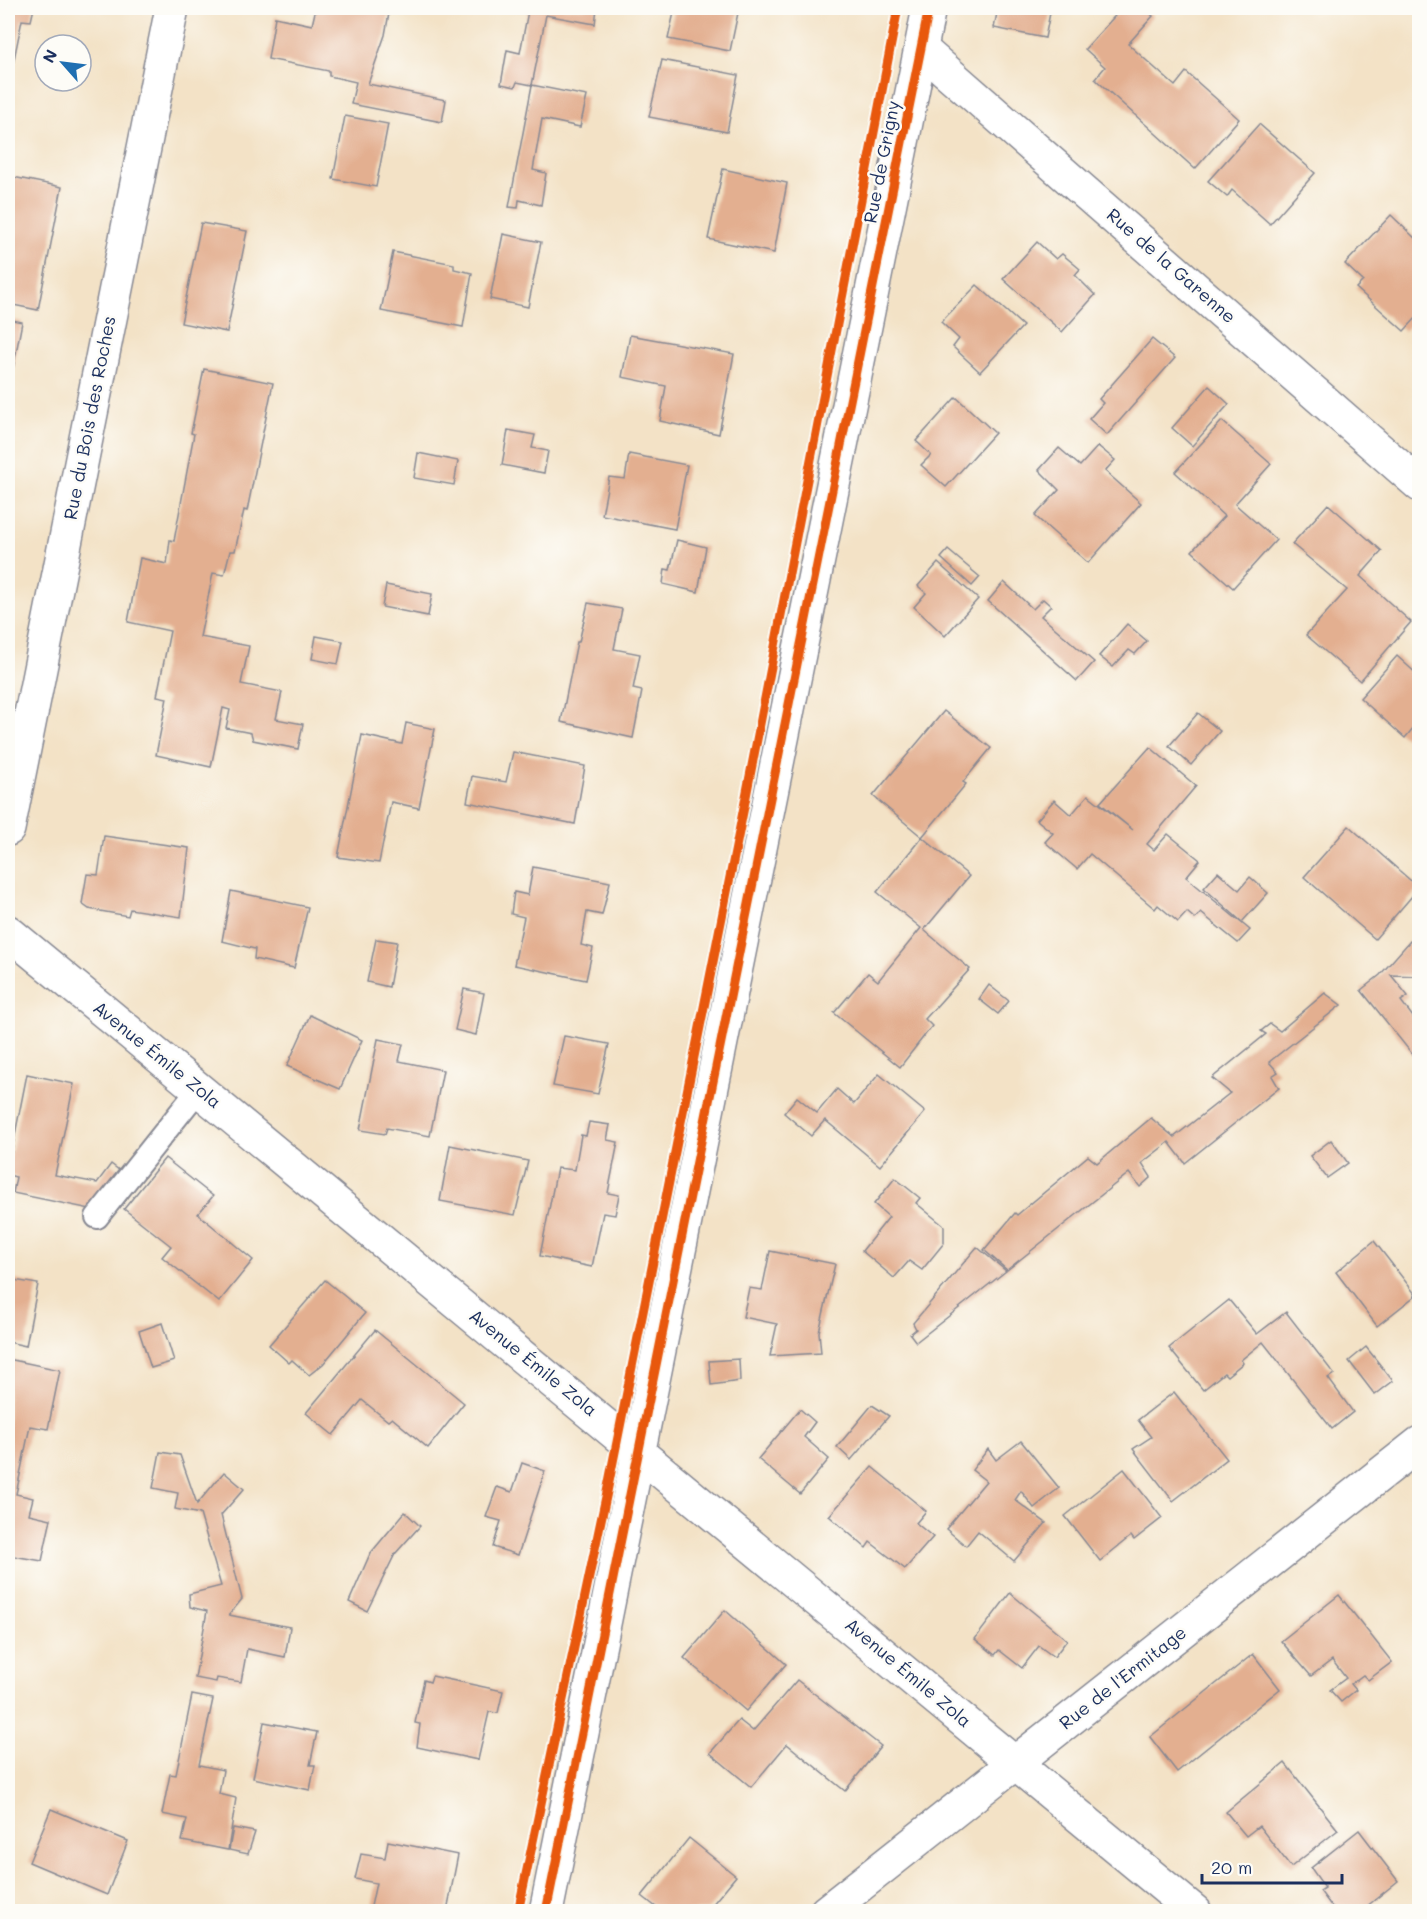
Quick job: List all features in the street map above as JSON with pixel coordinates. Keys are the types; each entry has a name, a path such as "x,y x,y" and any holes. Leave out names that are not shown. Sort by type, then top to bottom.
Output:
{"street":[{"name":"Rue du Bois des Roches","path":"8,829 172,8"},
{"name":"Rue de Grigny","path":"546,1911 930,8"},
{"name":"Rue de la Garenne","path":"921,49 1419,485"},
{"name":"Avenue Émile Zola","path":"8,932 1195,1911"},
{"name":"Rue de l'Ermitage","path":"826,1911 1419,1443"}],"lane":[{"path":"97,1217 199,1089"}],"building":[{"path":"8,8 34,8 31,21 22,20 11,74 8,73"},
{"path":"316,8 390,8 385,35 368,84 446,100 442,122 351,104 356,82 329,76 329,71 268,59 275,17 312,25"},
{"path":"597,8 595,24 546,15 532,85 517,82 515,87 501,84 507,50 520,53 528,11 514,9"},
{"path":"675,8 739,8 730,51 668,39"},
{"path":"998,8 1051,8 1045,38 994,28"},
{"path":"1122,8 1144,8 1153,16 1128,44 1175,86 1186,72 1239,119 1195,169 1095,79 1105,67 1085,49"},
{"path":"662,60 738,75 727,132 649,117"},
{"path":"532,85 587,96 580,127 542,119 533,170 546,173 541,205 519,200 518,208 509,207"},
{"path":"345,116 388,124 376,187 333,179"},
{"path":"1259,124 1315,173 1270,224 1232,190 1227,197 1208,181"},
{"path":"723,169 787,183 774,253 708,239"},
{"path":"8,176 62,187 38,310 8,304"},
{"path":"1391,215 1419,242 1419,315 1404,331 1356,288 1363,281 1345,264"},
{"path":"201,223 247,231 227,332 181,323"},
{"path":"503,234 541,242 528,307 490,299"},
{"path":"1037,242 1056,259 1062,254 1080,269 1075,275 1095,295 1062,332 1003,279"},
{"path":"393,252 454,264 454,269 472,273 463,327 381,311"},
{"path":"977,285 1023,326 980,372 953,347 959,339 941,322"},
{"path":"8,319 22,322 9,390 8,390"},
{"path":"630,335 734,354 719,434 660,421 666,386 622,377"},
{"path":"1152,339 1175,358 1107,435 1089,419 1103,403 1099,399"},
{"path":"204,369 273,383 247,511 244,510 235,551 230,551 224,575 213,573 200,637 249,646 241,684 282,692 276,719 303,724 298,749 253,740 251,733 226,728 230,710 223,708 211,767 156,755 167,698 157,696 170,631 128,622 140,558 167,564 170,540 174,541 194,434 191,433"},
{"path":"1209,386 1229,404 1192,446 1172,428"},
{"path":"956,397 995,433 946,487 921,465 931,455 916,441"},
{"path":"1222,421 1271,464 1235,504 1276,540 1233,588 1192,551 1224,516 1175,472"},
{"path":"508,430 535,435 532,448 548,451 544,473 502,465"},
{"path":"1098,446 1115,460 1105,471 1141,503 1088,563 1035,516 1059,490 1039,470 1059,448 1080,466"},
{"path":"418,453 458,461 454,485 414,478"},
{"path":"629,454 687,465 675,529 602,515 609,477 625,479"},
{"path":"1328,504 1382,551 1360,576 1411,622 1360,681 1306,635 1347,590 1292,544"},
{"path":"677,540 706,547 698,592 663,584 665,569 670,570"},
{"path":"948,550 980,577 972,586 941,558"},
{"path":"938,563 978,599 945,636 914,607 926,593 918,586"},
{"path":"1004,582 1033,609 1043,599 1051,606 1041,616 1094,662 1077,681 988,601"},
{"path":"386,585 432,594 428,616 382,607"},
{"path":"588,603 622,609 614,649 640,654 633,689 642,691 633,738 561,722 577,642 579,642"},
{"path":"1127,624 1147,641 1135,654 1129,650 1113,667 1099,656"},
{"path":"316,636 343,641 338,664 312,659"},
{"path":"1397,656 1419,676 1419,721 1405,738 1360,698"},
{"path":"944,711 991,748 963,782 966,784 922,837 873,796"},
{"path":"1198,713 1220,731 1191,765 1169,746"},
{"path":"406,723 435,729 419,808 391,802 379,863 338,857 362,735 402,744"},
{"path":"1150,747 1196,786 1147,844 1154,850 1168,834 1200,860 1186,877 1250,930 1238,943 1201,913 1195,919 1187,912 1178,922 1158,905 1155,909 1090,854 1077,869 1045,842 1053,833 1037,820 1054,800 1071,815 1088,795 1133,830 1100,803"},
{"path":"513,752 585,766 575,824 467,802 472,776 506,782"},
{"path":"1349,826 1419,888 1375,939 1304,877"},
{"path":"104,836 189,848 181,917 130,909 128,916 89,909 82,904 87,874 98,875"},
{"path":"922,837 969,876 924,930 970,969 925,1019 932,1026 900,1067 834,1013 868,973 878,981 921,928 877,892"},
{"path":"533,867 610,882 602,915 587,912 581,945 593,948 586,980 514,965 524,917 511,914 514,892 528,895"},
{"path":"1218,872 1239,890 1250,877 1268,893 1242,922 1204,888"},
{"path":"231,891 308,907 294,968 254,959 255,949 222,941"},
{"path":"376,939 397,942 389,987 367,982"},
{"path":"1410,941 1419,949 1419,976 1391,975 1408,996 1401,1001 1419,1025 1419,1056 1416,1059 1361,990 1380,975"},
{"path":"989,985 1009,1001 998,1014 979,999"},
{"path":"464,989 484,993 476,1035 455,1030"},
{"path":"1325,993 1341,1005 1269,1062 1278,1072 1272,1076 1279,1088 1185,1163 1169,1142 1142,1163 1151,1177 1140,1187 1129,1173 1007,1270 984,1250 1015,1213 1017,1215 1088,1156 1097,1163 1151,1118 1174,1137 1230,1093 1212,1078 1266,1034 1261,1031 1270,1024 1280,1031"},
{"path":"310,1015 362,1040 340,1089 287,1066"},
{"path":"564,1036 609,1044 598,1094 553,1086"},
{"path":"378,1039 403,1044 399,1061 443,1070 430,1136 387,1128 385,1134 360,1130"},
{"path":"27,1074 74,1084 55,1175 97,1183 111,1164 124,1174 95,1210 13,1193 16,1177 8,1175 8,1170"},
{"path":"879,1074 925,1112 880,1166 825,1120 811,1136 784,1113 797,1097 817,1113 837,1089 854,1104"},
{"path":"589,1122 610,1125 607,1140 618,1142 608,1193 619,1195 615,1215 603,1213 592,1267 540,1256 557,1168 575,1170 581,1135 586,1136"},
{"path":"1331,1140 1348,1163 1327,1178 1310,1156"},
{"path":"450,1145 528,1161 515,1215 440,1201"},
{"path":"165,1158 213,1196 198,1214 253,1260 219,1302 162,1257 171,1246 124,1209"},
{"path":"895,1178 920,1198 916,1203 944,1226 944,1243 922,1270 909,1261 894,1278 862,1251 889,1217 874,1204"},
{"path":"1374,1241 1416,1295 1377,1326 1336,1272"},
{"path":"977,1247 1006,1271 916,1342 910,1334 916,1329 913,1323"},
{"path":"770,1251 835,1264 819,1332 821,1353 770,1356 777,1324 743,1317 749,1288 762,1290"},
{"path":"8,1279 38,1284 26,1346 8,1342"},
{"path":"325,1280 365,1313 323,1364 309,1375 292,1360 289,1363 269,1345"},
{"path":"1229,1300 1257,1334 1286,1312 1334,1374 1328,1378 1353,1412 1332,1429 1263,1342 1241,1360 1243,1363 1227,1376 1224,1373 1203,1390 1169,1348"},
{"path":"162,1323 174,1361 151,1368 139,1331"},
{"path":"375,1330 464,1403 428,1448 392,1418 388,1421 362,1400 333,1435 306,1413"},
{"path":"1366,1347 1393,1381 1375,1395 1349,1361"},
{"path":"8,1359 60,1370 48,1429 30,1426 16,1494 33,1498 29,1514 51,1519 42,1561 8,1555"},
{"path":"739,1359 740,1381 711,1385 709,1361"},
{"path":"1174,1392 1227,1459 1173,1501 1133,1449 1151,1437 1138,1420"},
{"path":"872,1405 889,1416 851,1460 837,1447"},
{"path":"800,1409 815,1422 804,1437 829,1459 800,1494 758,1459"},
{"path":"1021,1441 1059,1488 1034,1508 1021,1491 1015,1500 1046,1523 1014,1561 978,1531 966,1546 946,1529 986,1481 972,1470 988,1449 996,1460"},
{"path":"160,1452 180,1455 197,1504 224,1472 244,1489 221,1515 242,1599 229,1615 290,1627 285,1657 247,1649 241,1682 217,1678 216,1682 195,1678 207,1611 190,1607 189,1594 221,1586 200,1514 175,1509 178,1493 153,1488"},
{"path":"522,1463 545,1471 518,1555 493,1547 501,1521 486,1517 497,1487 512,1492"},
{"path":"872,1467 926,1511 916,1523 933,1537 905,1569 870,1542 866,1548 829,1516"},
{"path":"1124,1469 1162,1518 1134,1540 1131,1536 1100,1561 1065,1516"},
{"path":"405,1512 420,1526 395,1554 367,1611 349,1602 370,1554"},
{"path":"1010,1593 1067,1640 1054,1657 1039,1646 1022,1668 999,1650 995,1655 975,1639"},
{"path":"1339,1595 1392,1662 1368,1680 1363,1675 1351,1684 1356,1690 1341,1702 1330,1690 1346,1678 1332,1660 1311,1676 1281,1641"},
{"path":"725,1610 786,1664 746,1711 684,1658"},
{"path":"1253,1654 1280,1689 1177,1772 1150,1737"},
{"path":"432,1676 503,1691 498,1713 489,1712 478,1760 417,1747 420,1724 415,1723 424,1680 430,1682"},
{"path":"797,1680 881,1746 845,1791 787,1744 751,1787 710,1753 739,1720 753,1731"},
{"path":"192,1695 213,1699 199,1765 223,1770 219,1794 236,1798 228,1850 182,1841 187,1819 162,1814 170,1774 176,1775"},
{"path":"264,1722 317,1732 310,1765 315,1765 310,1790 253,1778"},
{"path":"1285,1763 1338,1830 1291,1867 1259,1826 1246,1836 1226,1812"},
{"path":"51,1809 128,1841 107,1895 29,1862"},
{"path":"233,1828 255,1832 248,1854 229,1850"},
{"path":"1359,1830 1398,1881 1361,1911 1335,1911 1320,1891 1325,1888 1311,1868"},
{"path":"689,1838 736,1876 707,1911 661,1911 642,1896"},
{"path":"388,1841 458,1855 447,1911 370,1911 376,1883 355,1879 361,1854 385,1858"}],"cycle path":[{"path":"518,1912 607,1492 744,807 898,8"},
{"path":"546,1912 929,8"}]}
